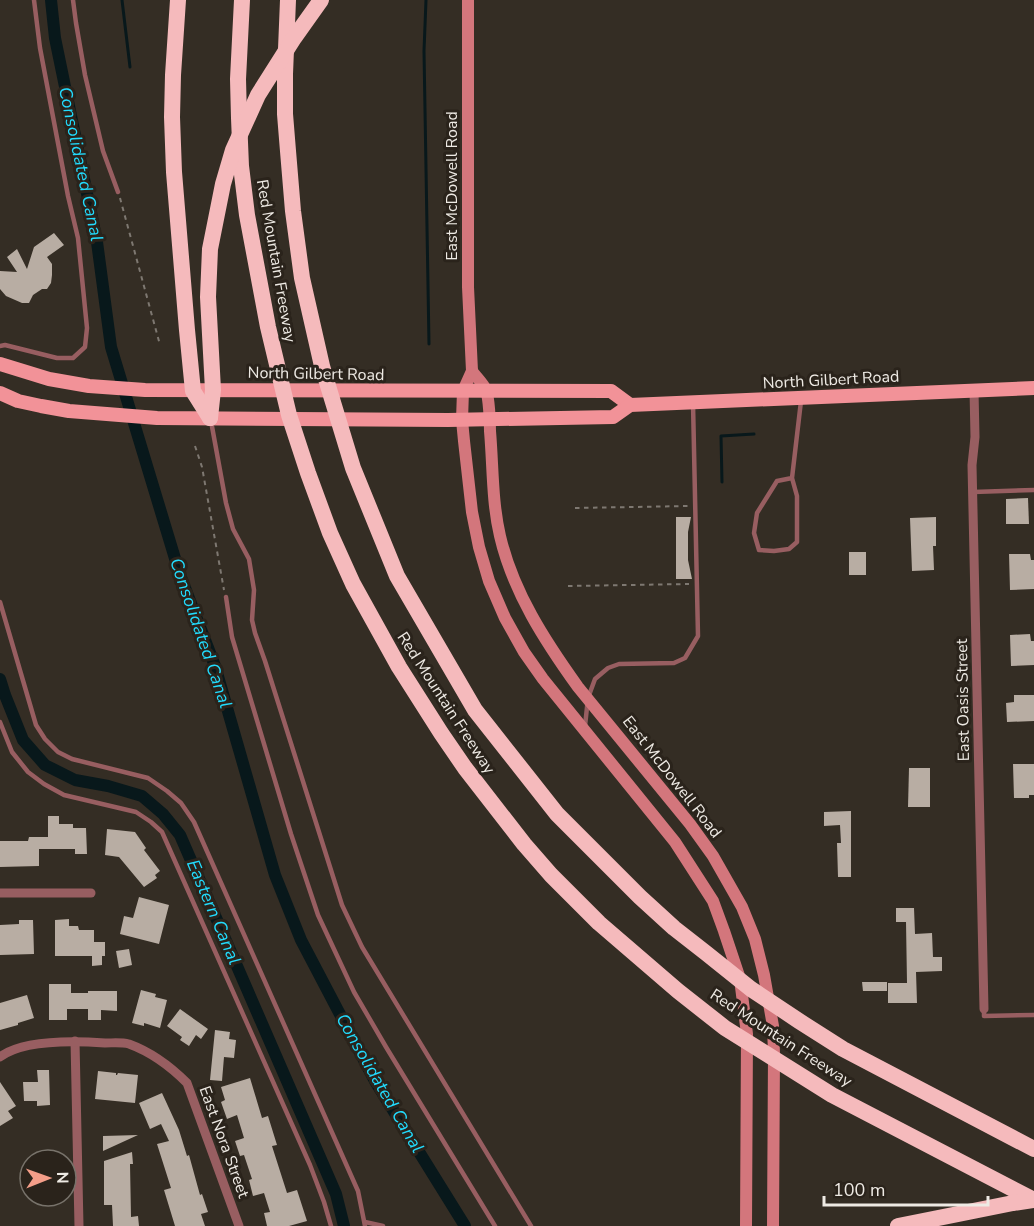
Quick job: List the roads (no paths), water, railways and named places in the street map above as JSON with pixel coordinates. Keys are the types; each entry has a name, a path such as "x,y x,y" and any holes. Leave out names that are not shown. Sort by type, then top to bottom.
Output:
{"highway":[{"path":"178,0 173,75 173,139 187,330 193,391 210,418"},
{"name":"Red Mountain Freeway","path":"242,0 238,79 241,166 247,215 267,327 289,415 330,533 353,585 399,667 441,734 524,844 598,923 725,1028 832,1095 1034,1200"},
{"name":"Red Mountain Freeway","path":"288,0 285,114 293,211 302,278 322,366 352,468 398,576 475,710 557,814 640,897 751,989 843,1049 1034,1149"},
{"path":"210,418 213,390 208,297 210,249 223,184 233,150 258,95 321,0"},
{"path":"902,1225 1034,1200"}],"main road":[{"name":"East McDowell Road","path":"468,0 468,286 472,371 463,391 462,420 472,512 479,547 489,581 505,618 524,652 585,732 675,842 712,901 724,931 740,979 747,1034 746,1226"},
{"name":"North Gilbert Road","path":"0,364 49,379 89,386 145,390 611,392 630,405"},
{"name":"East McDowell Road","path":"472,371 486,391 495,507 500,537 519,591 562,665 690,824 713,856 742,907 755,939 770,1005 774,1054 773,1226"},
{"name":"North Gilbert Road","path":"0,393 18,401 41,406 157,417 462,420 613,417 630,405 1034,388"}],"street":[{"name":"East Oasis Street","path":"974,390 975,437 972,465 984,1009"},
{"path":"0,893 92,893"},
{"path":"75,1041 78,1226"},
{"name":"East Nora Street","path":"0,1057 31,1045 75,1041 127,1044 170,1066 187,1083 238,1226"}],"lane":[{"path":"0,346 5,345 57,358 73,358 84,347 87,328 78,238 40,48 34,0"},
{"path":"74,0 85,75 103,151 118,192"},
{"path":"792,478 777,481 758,513 754,533 759,550 789,549 797,542 797,496 792,478 801,398"},
{"path":"585,732 588,698 595,679 608,668 619,664 674,663 685,658 698,636 693,404"},
{"path":"210,418 233,529 249,559 254,590 252,620 255,633 342,904 362,947 531,1226"},
{"path":"973,492 1034,490"},
{"path":"226,597 232,638 318,915 354,992 495,1226"},
{"path":"0,602 36,725 45,740 58,752 72,759 148,778 181,803 194,822 358,1191 365,1224 383,1226"},
{"path":"0,722 12,752 28,772 44,784 64,795 136,812 162,832 310,1165 331,1226"},
{"path":"984,1009 984,1016 1034,1015"}],"waterway":[{"name":"Consolidated Canal","path":"51,0 55,38 97,242 111,347 180,575 215,666 275,875 301,940 375,1081 465,1226"},
{"path":"122,0 130,67"},
{"path":"426,0 424,51 429,344"},
{"path":"722,482 721,436 754,434"},
{"name":"Eastern Canal","path":"0,679 23,740 45,765 75,780 108,786 142,796 163,814 180,835 336,1194 344,1226"}]}
